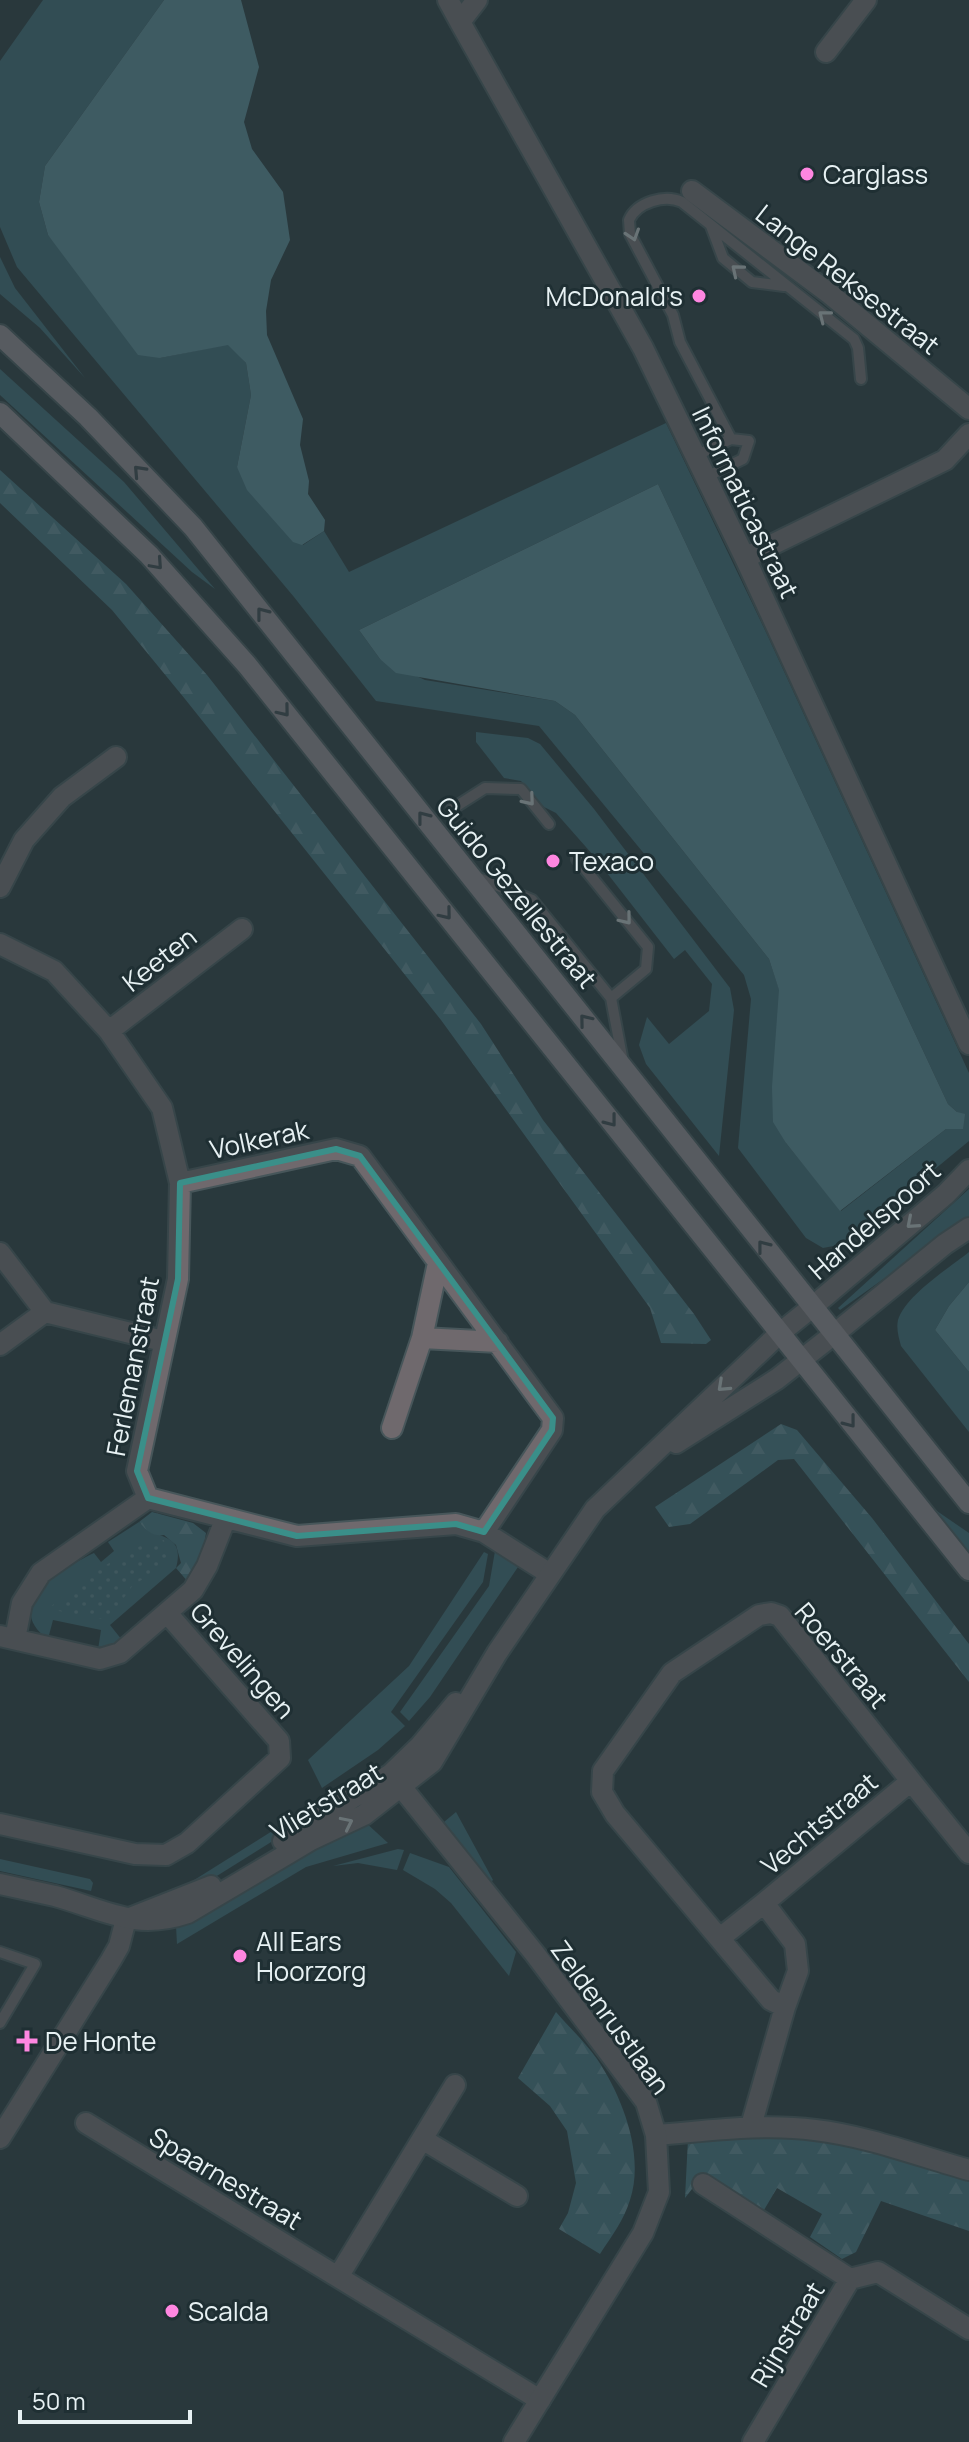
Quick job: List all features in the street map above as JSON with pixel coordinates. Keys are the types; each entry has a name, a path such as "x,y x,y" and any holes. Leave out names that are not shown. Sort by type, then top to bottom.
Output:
{"main road":[{"name":"Guido Gezellestraat","path":"0,335 88,417 193,527 969,1503"},
{"path":"0,413 149,555 247,665 969,1570"}],"street":[{"name":"Informaticastraat","path":"448,0 643,348 745,558 969,1044"},
{"path":"460,22 477,0"},
{"path":"826,52 866,0"},
{"name":"Lange Reksestraat","path":"692,191 830,294 969,409"},
{"path":"745,558 945,460 969,434"},
{"path":"0,887 24,840 43,818 62,797 116,757"},
{"name":"Keeten","path":"109,1031 242,929"},
{"name":"Ferlemanstraat","path":"0,944 54,971 109,1031 162,1108 180,1183 178,1279 137,1471 148,1498"},
{"name":"Volkerak","path":"180,1183 336,1149 360,1156 553,1418 552,1430 484,1532"},
{"name":"Handelspoort","path":"811,1308 946,1194 969,1170"},
{"path":"833,1335 969,1228"},
{"path":"0,1253 45,1312 163,1341"},
{"path":"392,1428 422,1338 438,1263"},
{"name":"Vlietstraat","path":"0,1884 54,1896 126,1919 166,1921 188,1913 311,1840 364,1815 396,1780 432,1762 497,1653 595,1509 780,1333 811,1308"},
{"path":"0,1345 45,1312"},
{"name":"Vlietstraat","path":"639,1466 777,1379 833,1335"},
{"path":"422,1338 498,1342"},
{"path":"225,1520 207,1566 193,1590 120,1653 100,1659 8,1638 22,1603 41,1573 148,1498 297,1536 456,1524 484,1532 550,1574"},
{"name":"Grevelingen","path":"0,1824 135,1854 166,1855 187,1843 280,1758 279,1741 167,1613"},
{"name":"Roerstraat","path":"785,2007 771,2000 615,1814 602,1792 603,1771 672,1673 759,1615 771,1613 780,1616 911,1781"},
{"name":"Zeldenrustlaan","path":"396,1780 535,1954 646,2102 656,2135 659,2192 643,2233 514,2442"},
{"name":"Vechtstraat","path":"764,1903 911,1781 969,1853"},
{"path":"720,1938 764,1903 795,1944 798,1971 751,2126"},
{"path":"0,2138 111,1960 119,1946 126,1919"},
{"path":"338,2277 455,2085"},
{"name":"Spaarnestraat","path":"86,2123 540,2400"},
{"path":"656,2135 751,2126 815,2130 851,2136 969,2170"},
{"path":"422,2139 517,2196"},
{"name":"Rijnstraat","path":"703,2184 850,2279 753,2442"},
{"path":"850,2279 878,2272 969,2329"}],"lane":[{"path":"731,439 680,342 673,315 630,234 632,214 667,197 682,202 854,339 861,379"},
{"path":"711,226 723,258 752,282 786,286"},
{"path":"695,456 731,439 749,441 743,459 706,477"},
{"path":"452,809 485,788 521,789 549,824"},
{"path":"577,859 648,947 646,969 611,998"},
{"path":"469,874 532,900 611,998 624,1068"},
{"path":"0,1952 35,1964 0,2023"}],"highlighted area":[{"path":"336,1149 360,1156 553,1418 552,1430 484,1532 456,1524 297,1536 148,1498 137,1471 178,1279 180,1183"}],"shaded area":[{"path":"43,0 164,0 45,166 39,202 48,235 160,358 229,344 246,363 251,395 237,467 303,545 324,531 349,572 666,423 969,1073 969,1141 844,1244 823,1248 806,1238 738,1148 751,999 744,975 539,726 376,701 294,597 17,267 0,227 0,61","holes":["658,484 948,1104 957,1112 946,1129 841,1211 786,1143 779,989 769,959 575,715 555,701 425,680 380,659 359,630"]},
{"path":"164,0 241,0 259,67 244,122 252,149 283,192 290,240 271,280 266,311 267,335 303,419 300,445 309,481 308,494 325,520 324,531 302,545 293,542 247,490 237,467 251,395 246,363 228,345 160,358 138,355 48,235 39,202 45,166"},
{"path":"0,257 15,288 85,378 40,328 0,294"},
{"path":"0,369 124,482 215,589 192,572 0,395"},
{"path":"658,484 948,1104 965,1114 963,1129 946,1129 840,1211 773,1122 772,1087 779,990 769,959 575,715 555,701 396,673 380,659 359,630"},
{"path":"476,732 528,738 540,744 594,809 730,988 734,1010 719,1156 646,1064 639,1045 647,1017 669,1044 709,1011 712,984 685,950 674,959 556,813 544,807 521,781 504,778 476,742"},
{"path":"969,1189 969,1218 840,1310 838,1308"},
{"path":"969,1252 969,1282 949,1306 935,1330 969,1372 969,1432 901,1346 897,1327 910,1301"},
{"path":"969,1282 969,1372 935,1330 949,1306"},
{"path":"934,1509 969,1533 969,1553"},
{"path":"139,1522 173,1542 178,1556 176,1568 110,1625 122,1640 113,1648 98,1650 101,1630 53,1620 48,1639 35,1626 31,1613 42,1588 67,1568 94,1553 101,1562 114,1551 108,1542"},
{"path":"164,1540 167,1565 133,1585 108,1620 48,1609 84,1579 133,1548"},
{"path":"495,1551 518,1567 430,1697 409,1721 400,1712 489,1586"},
{"path":"484,1552 488,1554 483,1582 391,1712 405,1726 378,1750 322,1788 308,1760 409,1666"},
{"path":"339,1789 346,1795 204,1884 172,1894 172,1889 191,1882"},
{"path":"456,1812 493,1880 491,1882 444,1822"},
{"path":"364,1821 388,1843 306,1867 177,1944 176,1926"},
{"path":"404,1850 397,1870 358,1863 333,1866"},
{"path":"410,1853 449,1867 516,1952 509,1976 451,1903 435,1889 403,1870"},
{"path":"0,1859 90,1879 93,1883 91,1891 0,1871"}],"green space":[{"path":"0,470 126,584 207,675 481,1024 543,1120 711,1340 706,1344 661,1343 650,1308 441,1020 112,610 0,503"},
{"path":"781,1424 797,1430 872,1518 969,1644 969,1682 794,1459 778,1460 690,1524 669,1527 655,1507"},
{"path":"152,1512 193,1523 206,1533 201,1563 189,1583 176,1568 181,1563 176,1545 164,1535 150,1532 139,1522"},
{"path":"556,2012 597,2059 606,2074 622,2108 633,2145 635,2164 630,2200 600,2254 559,2229 568,2213 576,2183 567,2131 550,2106 518,2078"},
{"path":"780,2135 837,2139 969,2181 969,2231 881,2201 856,2252 842,2259 810,2237 822,2214 777,2188 764,2210 702,2176 685,2198 688,2139"}],"place":[{"name":"Carglass","path":"807,174"},
{"name":"McDonald's","path":"699,296"},
{"name":"Texaco","path":"553,861"},
{"name":"All Ears Hoorzorg","path":"240,1956"},
{"name":"De Honte","path":"27,2041"},
{"name":"Scalda","path":"172,2311"}]}
